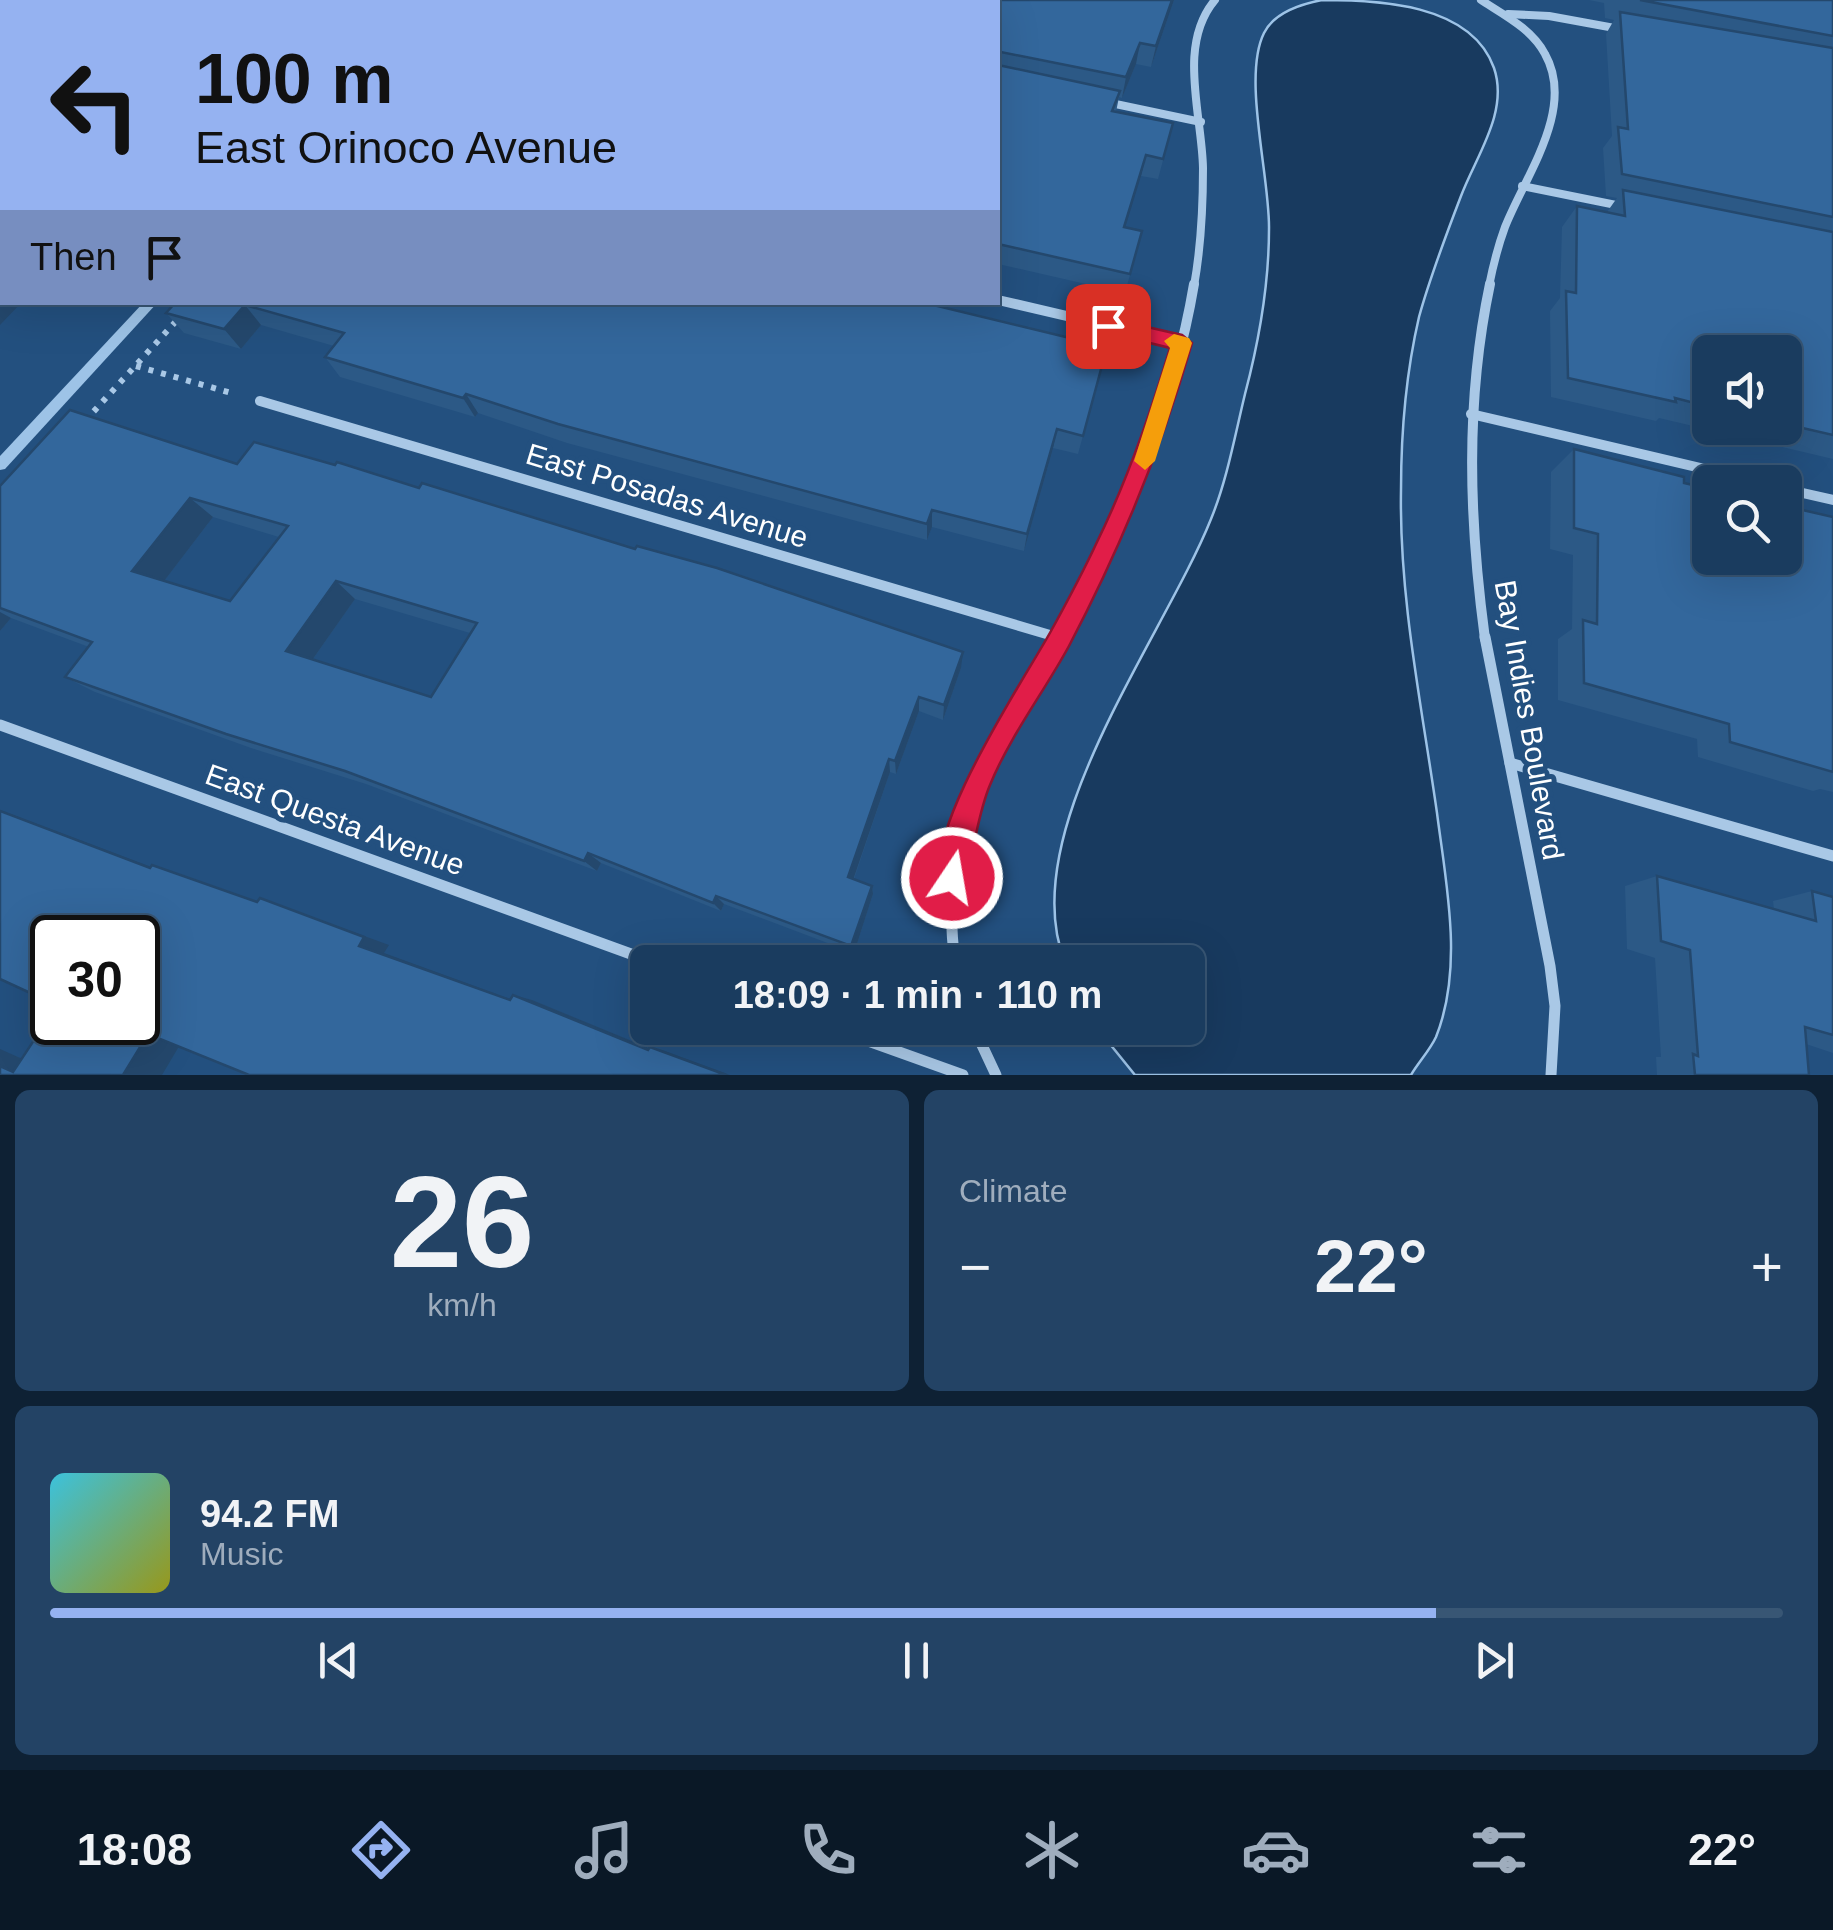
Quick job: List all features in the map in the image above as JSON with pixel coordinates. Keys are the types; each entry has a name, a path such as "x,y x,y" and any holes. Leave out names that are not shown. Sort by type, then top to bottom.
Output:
{"street":[{"path":"953,945 949,898 954,857 979,777 1060,638 1136,482 1182,343 1200,240 1201,122 1195,48 1203,15 1214,0"},
{"name":"Bay Indies Boulevard","path":"1481,0 1536,42 1549,63 1555,90 1551,129 1503,232 1488,290 1471,414 1470,491 1490,674 1550,966 1555,1006 1551,1075"},
{"path":"1504,14 1549,16 1625,29"},
{"path":"1090,99 1201,122"},
{"path":"1522,186 1639,210"},
{"path":"1000,300 1182,343"},
{"name":"East Posadas Avenue","path":"260,401 1060,638"},
{"path":"1471,414 1692,466"},
{"path":"1802,492 1833,500"},
{"name":"East Questa Avenue","path":"0,725 630,954"},
{"path":"1510,763 1833,856"},
{"path":"879,1045 963,1075"},
{"path":"982,1045 996,1075"}],"path":[{"path":"74,434 182,315"},
{"path":"135,366 260,401"}],"water":[{"path":"1322,0 1369,1 1444,18 1482,46 1498,84 1489,133 1455,211 1419,317 1402,447 1404,571 1445,868 1449,982 1436,1037 1411,1075 1135,1075 1111,1045 1205,1045 1205,945 1061,945 1054,911 1059,855 1076,797 1101,737 1189,567 1222,489 1255,354 1267,271 1268,207 1256,101 1258,52 1264,33 1274,20 1297,7"}],"building":[{"path":"1000,0 1172,0 1156,46 1140,43 1126,77 1001,52"},
{"path":"1640,0 1833,0 1833,36"},
{"path":"1620,12 1833,48 1833,217 1622,174 1618,127 1628,129"},
{"path":"1000,65 1120,91 1112,111 1173,123 1163,159 1146,155 1124,227 1142,231 1130,274 1000,244"},
{"path":"1623,190 1833,232 1833,435 1802,428 1802,335 1692,335 1692,402 1568,378 1566,291 1576,293 1577,206 1625,216"},
{"path":"173,305 245,305 224,329 166,313"},
{"path":"245,305 933,305 1107,347 1083,436 1057,429 1027,534 932,510 927,524 325,357 344,333"},
{"path":"70,410 237,464 254,442 335,465 337,462 419,488 422,483 635,549 637,546 717,568 963,652 944,705 919,697 895,761 889,759 848,877 872,886 848,945 716,896 713,903 588,853 584,861 345,771 65,677 92,642 0,608 0,486","holes":["190,498 288,526 230,601 132,571","336,581 477,623 431,697 286,651"]},
{"path":"1574,449 1684,477 1684,483 1692,485 1692,575 1802,575 1802,510 1833,517 1833,772 1730,742 1729,724 1584,683 1583,620 1597,624 1598,534 1574,528"},
{"path":"0,811 150,868 152,865 257,902 260,898 364,937 359,946 510,1000 513,995 630,1045 648,1050 650,1047 726,1075 249,1075 160,1039 160,915 30,915 30,993 0,979"},
{"path":"1657,876 1816,921 1812,891 1833,897 1833,1035 1805,1027 1809,1075 1695,1075 1693,1054 1698,1056 1690,950 1661,941"},
{"path":"31,1045 141,1045 123,1075 0,1075 0,1066 13,1072"}],"waterway":[{"path":"0,465 149,305"}],"slow traffic":[{"path":"1145,461 1182,343 1174,341"}],"route":[{"path":"952,878 954,857 979,777 1060,638 1108,544 1154,438 1167,397 1182,343 1108,326"}]}
